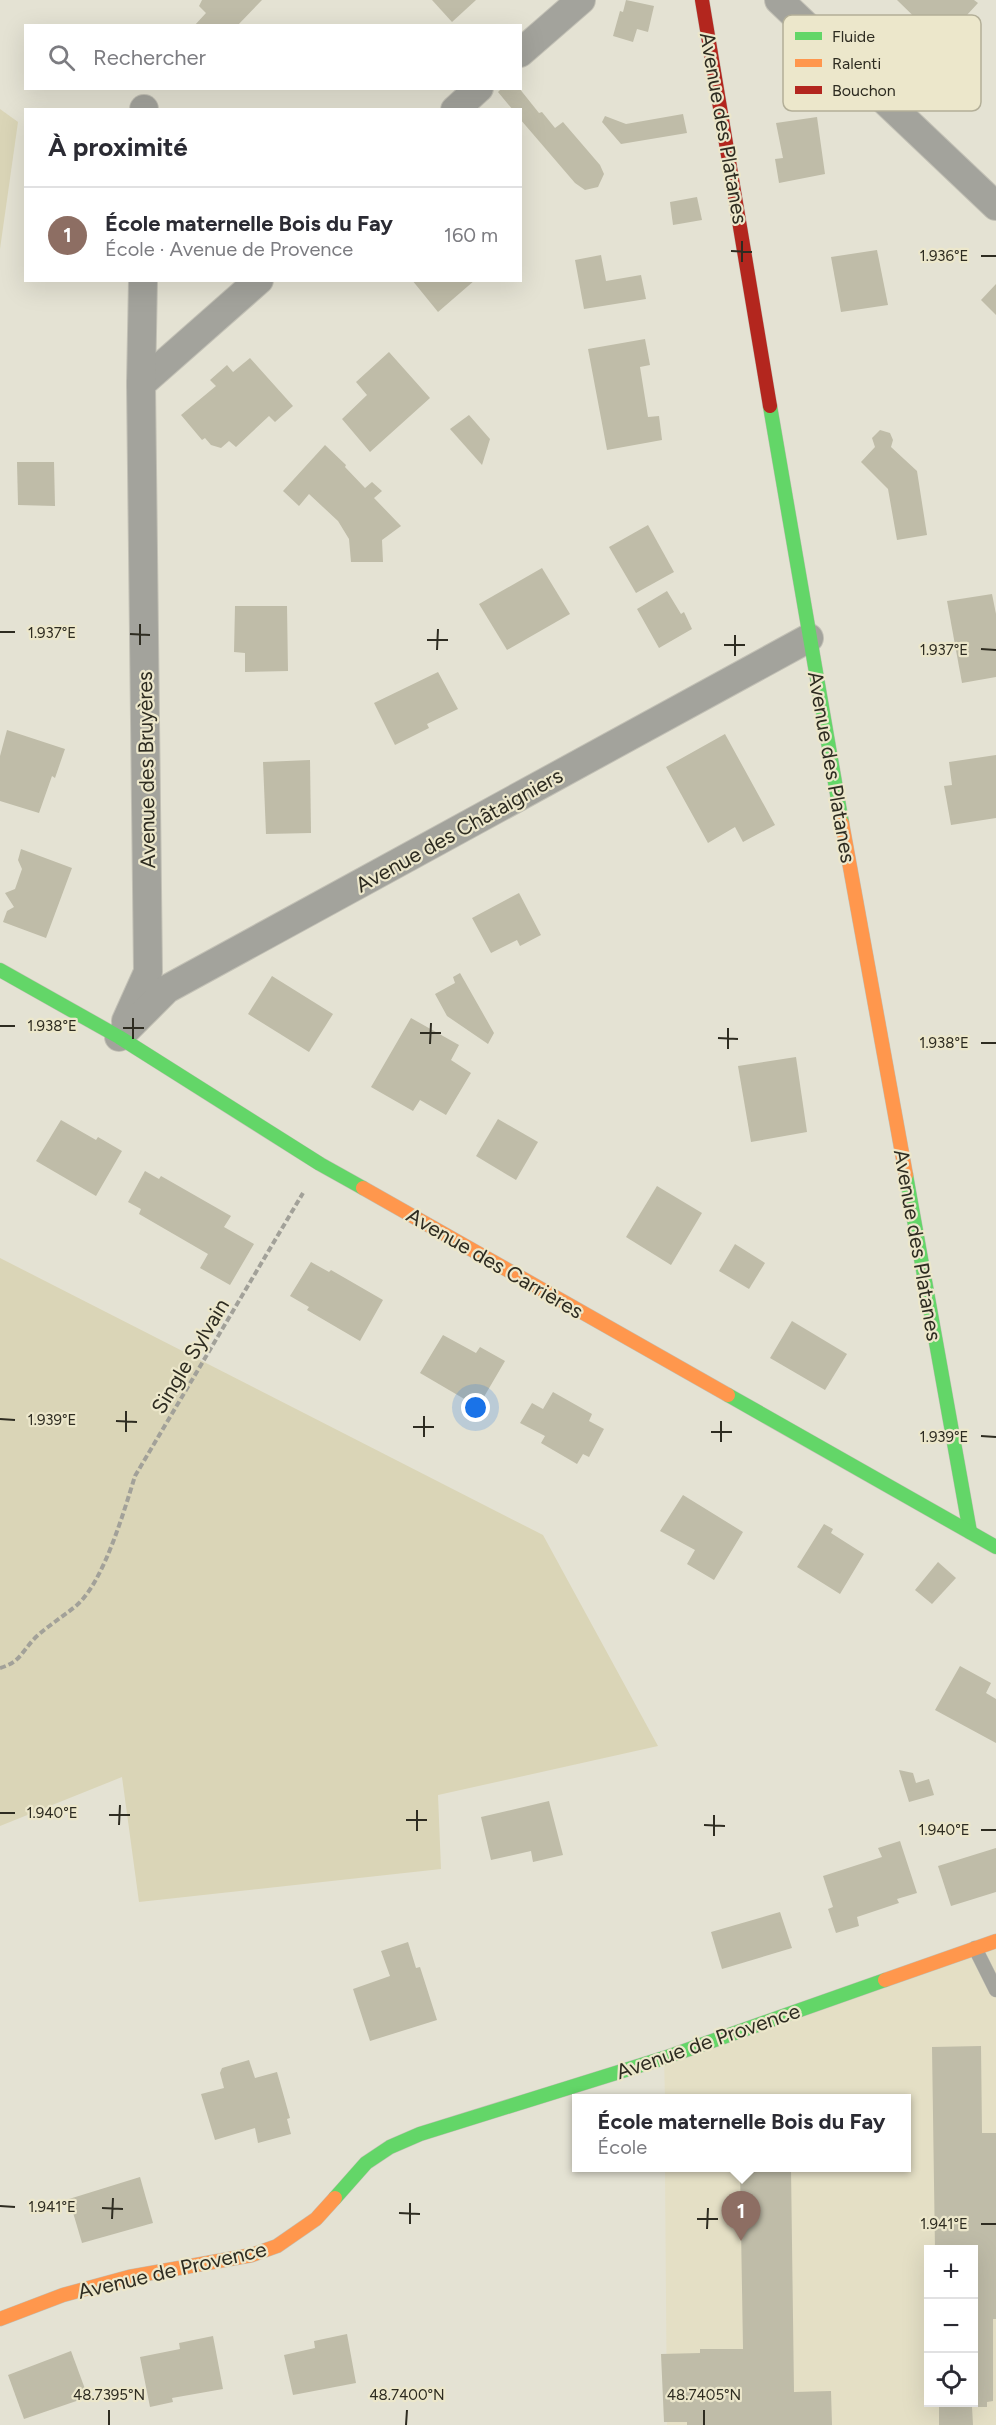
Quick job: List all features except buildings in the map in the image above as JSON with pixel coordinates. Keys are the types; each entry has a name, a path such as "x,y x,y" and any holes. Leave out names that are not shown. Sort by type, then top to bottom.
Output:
{"street":[{"path":"522,51 581,0"},
{"name":"Avenue des Platanes","path":"702,0 809,638 970,1532"},
{"path":"779,0 795,15"},
{"path":"457,108 477,90"},
{"path":"896,111 996,206"},
{"name":"Avenue des Bruyères","path":"119,1036 148,972 141,384 142,282"},
{"path":"141,384 258,282"},
{"name":"Avenue des Châtaigniers","path":"119,1036 167,989 809,638"},
{"name":"Avenue des Carrières","path":"0,970 119,1036 320,1164 996,1547"},
{"name":"Avenue de Provence","path":"0,2319 63,2295 129,2277 175,2267 233,2259 277,2246 316,2219 366,2163 390,2147 420,2134 664,2058 996,1941"}],"lane":[{"path":"975,1948 996,1990"}],"path":[{"name":"Single Sylvain","path":"0,1668 23,1654 33,1640 78,1604 94,1584 122,1520 135,1476 320,1164"}],"shaded area":[{"path":"0,109 18,122 0,249"},
{"path":"0,1258 543,1535 658,1746 438,1795 441,1869 139,1902 122,1777 0,1826"},
{"path":"996,1942 996,2425 667,2425 665,2172 911,2172 911,2094 665,2094 664,2058"}],"traffic: fast":[{"path":"770,406 842,823"},
{"path":"0,970 119,1037 320,1164 363,1188"},
{"path":"906,1175 970,1532"},
{"path":"728,1395 996,1547"},
{"path":"335,2198 366,2163 390,2147 420,2134 664,2058 885,1980"}],"traffic: slow":[{"path":"842,823 906,1175"},
{"path":"363,1188 728,1395"},
{"path":"885,1980 996,1941"},
{"path":"0,2319 63,2295 129,2277 252,2255 277,2246 316,2219 335,2198"}],"traffic: jam":[{"path":"702,0 770,406"}],"place":[{"name":"École maternelle Bois du Fay","path":"741,2241"}]}
